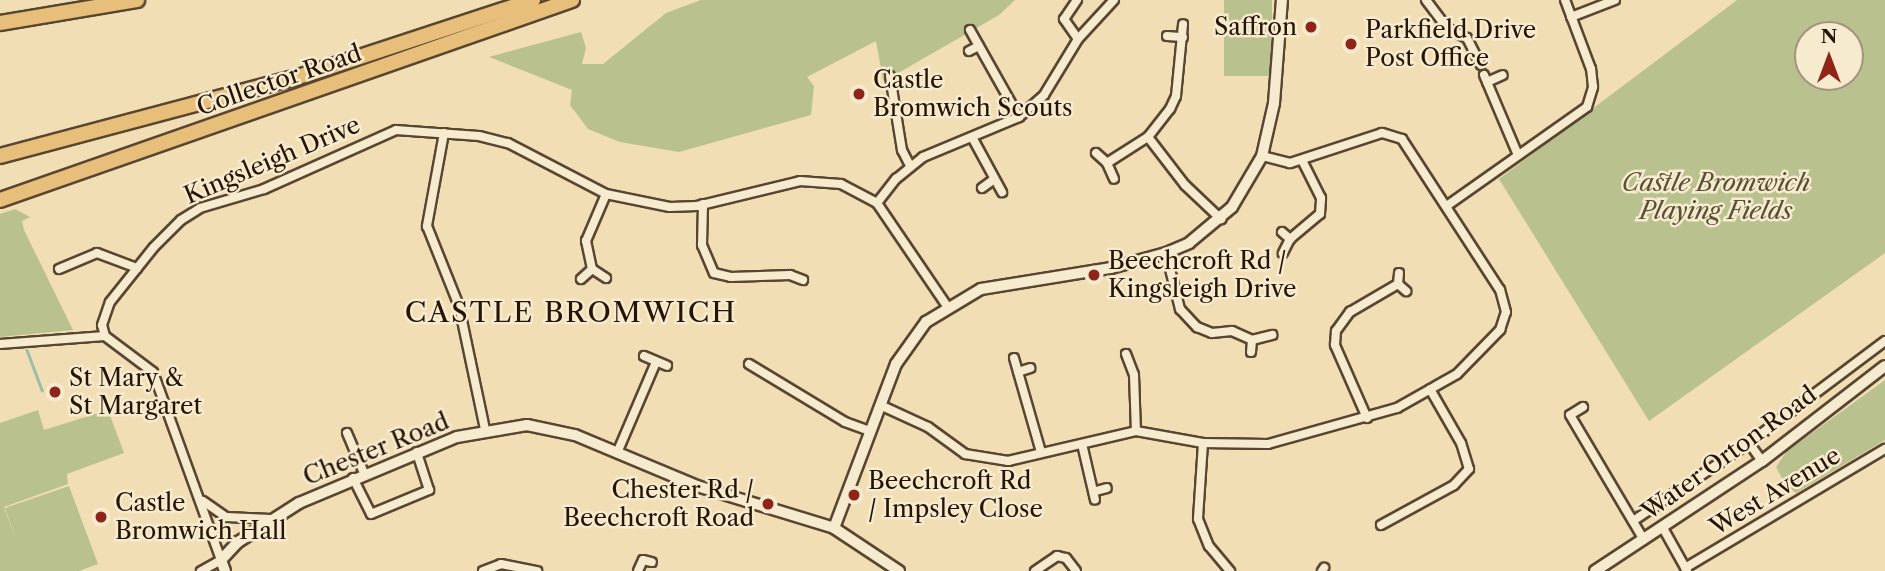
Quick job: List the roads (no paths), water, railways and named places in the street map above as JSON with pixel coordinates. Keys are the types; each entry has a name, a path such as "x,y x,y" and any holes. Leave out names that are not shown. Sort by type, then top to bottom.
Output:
{"highway":[{"path":"0,23 137,0"},
{"name":"Collector Road","path":"0,156 305,75 533,0"},
{"name":"Collector Road","path":"0,200 572,0"}],"main road":[{"path":"834,528 880,405 911,338 947,306 981,289 1111,268 1166,253 1221,219 1246,189 1262,156 1274,103 1282,0"},
{"name":"Water Orton Road","path":"1595,571 1762,461 1885,366"},
{"name":"Chester Road","path":"223,566 271,519 364,473 485,429 551,427 710,490 834,528 899,571"}],"street":[{"path":"1077,0 1064,19 1078,39"},
{"path":"877,204 910,166 942,147 1019,117 1044,95 1078,39 1114,0"},
{"path":"1426,0 1447,28 1467,38 1482,53 1481,65"},
{"path":"1448,205 1578,116 1591,97 1591,69 1565,0"},
{"path":"1571,17 1615,0"},
{"path":"1107,163 1148,137 1176,96 1183,24"},
{"path":"970,30 1019,117"},
{"path":"1167,36 1183,37"},
{"path":"969,51 979,46"},
{"path":"1503,75 1485,79 1518,155"},
{"path":"890,76 902,150 910,166"},
{"path":"444,133 427,226 459,306 485,429"},
{"name":"Kingsleigh Drive","path":"105,336 105,312 137,268 181,220 200,208 264,189 383,134 444,133 508,143 606,194 670,207 703,204 817,180 841,184 877,204 947,306"},
{"path":"880,405 928,427 965,454 1008,461 1136,431 1203,443 1268,444 1398,408 1472,361 1500,330 1506,312 1500,290 1448,205 1402,139 1393,134 1382,133 1302,159 1281,163 1262,156"},
{"path":"972,137 993,180 1002,192"},
{"path":"1148,137 1185,185 1221,219"},
{"path":"1096,153 1107,163 1114,179"},
{"path":"1283,253 1290,239 1320,214 1321,198 1302,159"},
{"path":"982,188 993,180"},
{"path":"606,194 586,241 592,269 606,278"},
{"path":"703,204 702,246 714,272 731,277 790,275 803,280"},
{"path":"1282,232 1290,239"},
{"path":"59,269 97,253 137,268"},
{"path":"1166,253 1186,318 1212,333 1232,331 1252,340 1272,335"},
{"path":"581,279 592,269"},
{"path":"1398,284 1399,273"},
{"path":"1367,418 1335,345 1336,331 1350,312 1398,284"},
{"path":"1398,284 1406,291"},
{"path":"0,344 105,336 153,372 223,566 201,571"},
{"path":"1251,352 1252,340"},
{"path":"1633,521 1749,443 1885,341"},
{"path":"1125,354 1134,375 1136,431"},
{"path":"644,356 667,366"},
{"path":"1014,358 1041,452"},
{"path":"617,453 656,362"},
{"path":"749,364 845,422 870,431"},
{"path":"1018,372 1030,368"},
{"path":"1381,525 1454,485 1469,470 1461,443 1430,389"},
{"path":"1583,407 1570,415 1644,540"},
{"path":"347,433 364,473"},
{"path":"1203,443 1198,519 1209,546 1230,571"},
{"path":"1749,443 1762,461"},
{"path":"1082,444 1096,495 1107,488"},
{"name":"West Avenue","path":"1686,570 1885,449"},
{"path":"353,478 364,508 371,514 429,490 417,452"},
{"path":"201,499 226,517 271,519"},
{"path":"1663,528 1686,570"},
{"path":"1035,571 1056,556 1066,558 1076,571"},
{"path":"638,571 643,560 652,562"},
{"path":"483,571 502,564 537,571"}],"waterway":[{"path":"27,350 42,390"}],"place":[{"name":"Saffron","path":"1311,27"},
{"name":"Parkfield Drive Post Office","path":"1351,44"},
{"name":"Castle Bromwich Scouts","path":"859,94"},
{"name":"Beechcroft Rd / Kingsleigh Drive","path":"1094,275"},
{"name":"St Mary & St Margaret","path":"55,392"},
{"name":"Beechcroft Rd / Impsley Close","path":"854,495"},
{"name":"Chester Rd / Beechcroft Road","path":"768,504"},
{"name":"Castle Bromwich Hall","path":"101,517"}],"district":[{"name":"CASTLE BROMWICH","path":"571,312"}],"park label":[{"name":"Castle Bromwich Playing Fields","path":"1716,197"}]}
